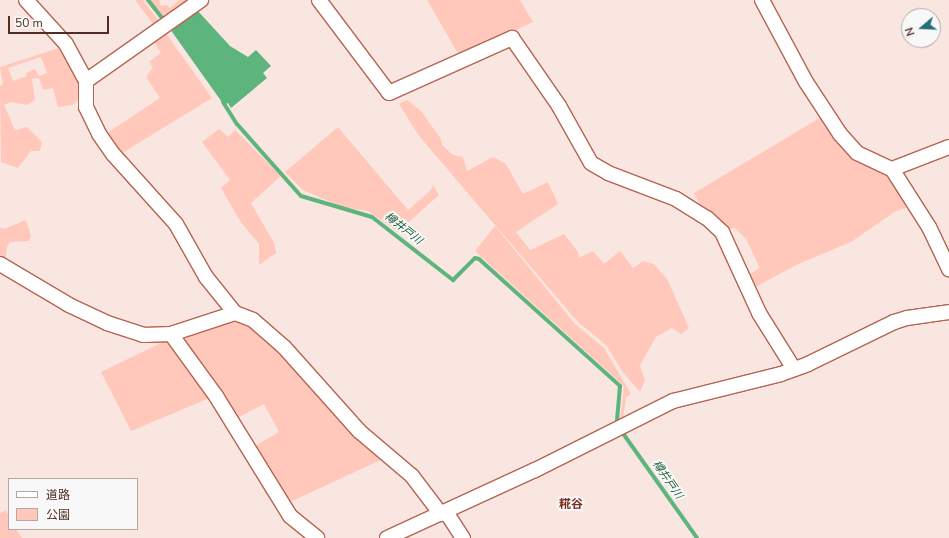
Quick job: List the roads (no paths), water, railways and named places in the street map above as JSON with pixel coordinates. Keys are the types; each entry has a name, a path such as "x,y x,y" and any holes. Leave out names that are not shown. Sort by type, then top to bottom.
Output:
{"street":[{"path":"26,0 66,44 86,81 86,107 99,134 113,154 176,224 206,277 235,313 253,320 284,347 359,431 412,476 444,513 463,538"},
{"path":"86,81 201,0"},
{"path":"319,0 390,93 512,38 559,106 591,163 608,173 676,199 707,218 722,232 759,313 794,369"},
{"path":"762,0 806,82 840,134 857,153 892,169 928,227 949,269"},
{"path":"892,169 949,147"},
{"path":"0,264 38,288 108,323 143,335 171,334 235,313"},
{"path":"387,538 444,513 673,401 794,369 894,322 907,318 949,312"},
{"path":"171,334 216,396 265,472 290,516 317,538"}],"waterway":[{"name":"樽井戸川","path":"148,0 165,22"},
{"name":"樽井戸川","path":"223,102 237,124 301,196 372,217 453,280 475,258 479,259 620,386 617,421"},
{"name":"樽井戸川","path":"622,432 697,538"}],"district":[{"name":"糀谷","path":"571,505"}]}
